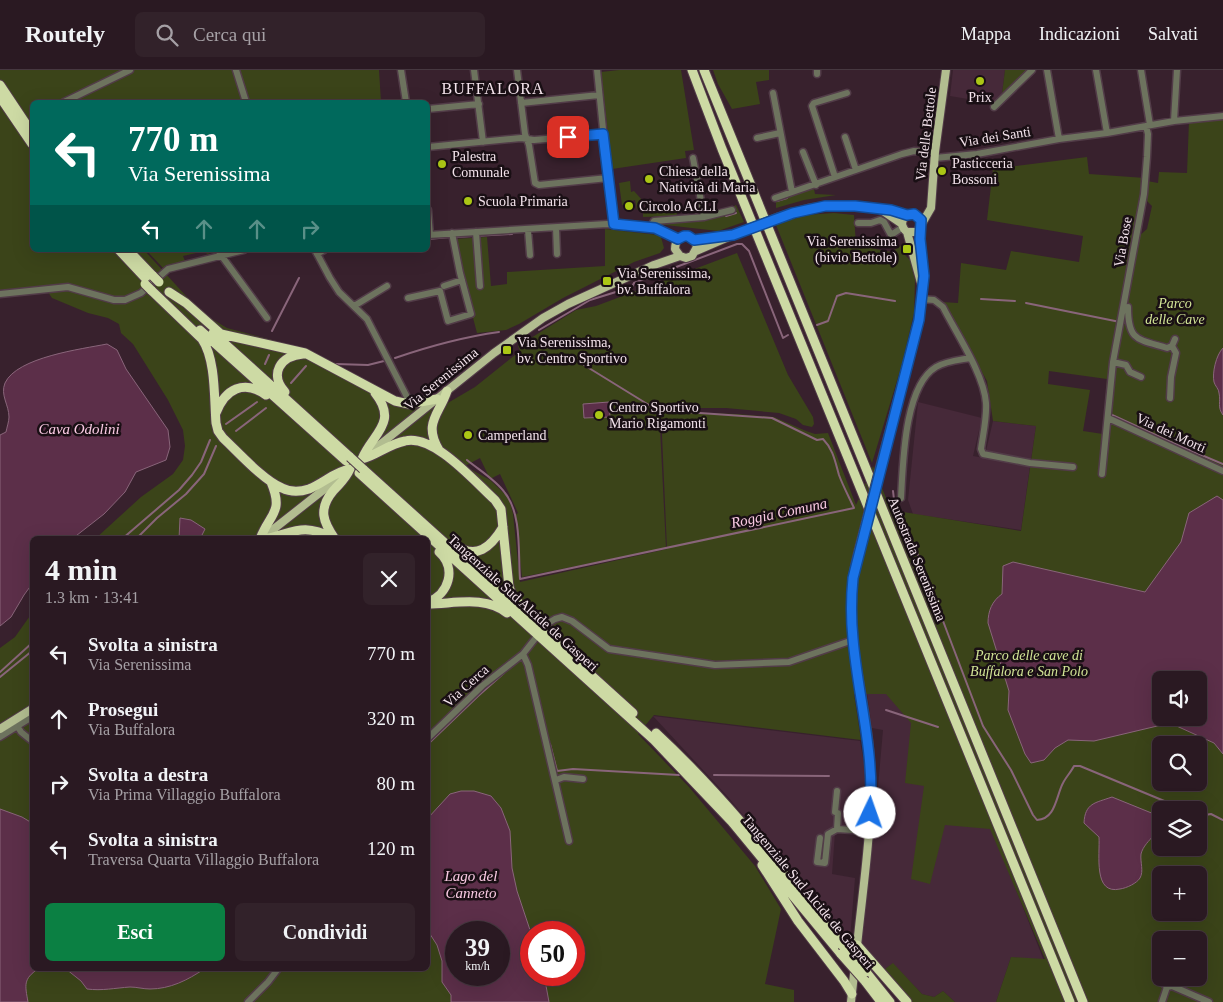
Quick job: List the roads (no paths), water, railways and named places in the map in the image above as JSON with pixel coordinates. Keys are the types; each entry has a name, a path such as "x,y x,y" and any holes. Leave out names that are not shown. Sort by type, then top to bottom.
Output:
{"highway":[{"name":"Autostrada Serenissima","path":"692,70 722,149 1070,1002"},
{"name":"Autostrada Serenissima","path":"704,70 1083,1002"},
{"path":"0,85 30,130"},
{"path":"0,96 30,141"},
{"name":"Tangenziale Sud Alcide de Gasperi","path":"121,252 138,271 310,429 409,509 654,740 732,822 842,949"},
{"name":"Tangenziale Sud Alcide de Gasperi","path":"129,252 152,283 169,292 335,442 354,466 429,536"},
{"path":"152,283 207,345 211,361 218,431 223,438 270,481 283,489 302,490 315,486 339,471 354,466"},
{"path":"169,292 186,303 221,334 305,354 394,401 409,404 438,399"},
{"path":"305,354 295,354 284,361 278,370 277,380 285,392 323,426 335,442"},
{"path":"216,415 220,404 230,392 238,388 250,387 264,394 294,420 310,429"},
{"path":"374,391 380,398 383,406 384,423 378,436 365,450 362,459 372,457 394,444 405,441 421,441 439,450 495,500 501,510 507,577 512,595 546,628 550,641"},
{"path":"439,450 434,440 432,424 447,391"},
{"path":"333,536 325,525 324,509 330,496 346,479 354,466"},
{"path":"263,536 264,529 273,517 276,509 276,493 270,481"},
{"path":"398,509 406,521 421,536"},
{"path":"409,509 428,520 459,548 470,552 488,546 504,527"},
{"path":"274,536 301,529 313,530 328,536"},
{"name":"Tangenziale Sud Alcide de Gasperi","path":"430,537 658,736 695,772 764,849 865,977 882,1002"},
{"path":"430,544 448,562 449,572 444,589 430,602"},
{"path":"430,603 478,602 495,605 501,608 531,635 550,641"},
{"path":"732,822 737,836 765,869 798,920 844,980 852,998"},
{"path":"857,945 907,1002"},
{"name":"Tangenziale Sud Alcide de Gasperi","path":"865,977 890,1002"}],"main road":[{"name":"Via delle Bettole","path":"920,227 930,211 946,70"},
{"name":"Via delle Bettole","path":"916,215 931,201"},
{"name":"Via Serenissima","path":"266,536 494,353 543,318 568,304 654,265 680,256 689,257 696,251 780,217 825,206 855,206 893,210 907,215"},
{"name":"Via Serenissima","path":"880,209 904,228"},
{"path":"856,956 871,800 870,756 853,640 851,598 853,578 863,533 919,320 924,276 920,227 916,215 907,215 903,219 904,228 922,290"},
{"path":"904,228 914,233 920,227"},
{"name":"Via Serenissima","path":"678,239 684,236 694,240 733,235"},
{"path":"678,239 675,249 680,256"},
{"path":"694,240 696,251"},
{"name":"Via Serenissima","path":"654,265 675,249"},
{"path":"0,729 30,710"},
{"path":"852,998 854,974"}],"street":[{"path":"68,100 130,70"},
{"path":"236,70 245,100"},
{"path":"401,70 406,100"},
{"path":"474,70 483,142"},
{"path":"516,70 525,134 529,144 536,184 608,178"},
{"path":"597,70 614,224"},
{"path":"994,107 1032,70"},
{"path":"1047,70 1059,139"},
{"path":"1096,70 1107,133"},
{"path":"1141,70 1148,125"},
{"path":"1174,121 1177,70"},
{"path":"773,93 792,192"},
{"path":"835,177 812,106 814,103 847,93"},
{"path":"521,103 599,95"},
{"path":"430,109 478,104"},
{"name":"Via dei Santi","path":"775,198 910,152 935,155 977,154 1148,125 1223,116"},
{"name":"Via Bose","path":"1102,474 1113,362 1144,194 1148,125"},
{"path":"757,138 780,133"},
{"path":"430,147 521,138 534,140 603,134"},
{"path":"845,137 856,170"},
{"path":"804,152 816,184"},
{"path":"693,158 704,217"},
{"path":"650,228 654,221 704,217 732,210"},
{"path":"858,223 871,224 880,220 884,222 891,235 904,228"},
{"path":"430,235 453,236 476,232 614,224 655,228 678,239"},
{"path":"556,228 557,254"},
{"path":"528,230 530,255"},
{"path":"476,232 480,286"},
{"path":"408,298 440,291 448,321 471,314 453,236"},
{"path":"316,252 339,292 366,319 373,330 407,397 420,402"},
{"path":"0,294 72,288 108,299 125,300 141,294 168,269 220,253 267,318"},
{"path":"444,286 462,280"},
{"path":"354,306 387,286"},
{"path":"1127,291 1130,332 1138,339 1167,348 1172,346"},
{"path":"921,299 934,300 940,304 979,375 985,393 986,416 981,449 983,454 1030,463 1073,466"},
{"path":"1170,398 1171,378 1176,353 1172,346 1174,339"},
{"path":"901,498 904,453 912,404 917,389 929,373 938,366 970,358"},
{"path":"1113,362 1126,365 1130,372 1141,377"},
{"name":"Via dei Morti","path":"1108,418 1223,471"},
{"path":"550,622 562,617 567,619 609,649 715,665 789,662 853,640"},
{"name":"Via Cerca","path":"430,736 482,686 523,654 534,640"},
{"path":"523,654 528,665 570,841"},
{"path":"0,736 10,732 30,718"},
{"path":"18,727 30,740"},
{"path":"556,780 564,776 583,779"},
{"path":"837,791 835,812 838,813 837,829"},
{"path":"820,838 817,862 825,863 828,834 837,829 868,831"},
{"path":"248,1002 276,971"},
{"path":"1162,1002 1167,987 1172,986 1210,1002"}],"water":[{"name":"Cava Odolini","path":"107,344 117,350 126,369 168,430 170,447 166,460 136,472 125,492 104,514 76,536 30,536 30,587 11,617 0,626 0,435 6,432 9,417 4,387 12,374 22,367 67,352"},
{"path":"1223,348 1223,415 1220,407 1220,396 1214,378 1214,369"},
{"path":"609,402 610,417 584,418 583,404"},
{"path":"1217,496 1223,500 1223,754 1214,743 1207,740 1207,736 1199,736 1177,726 1207,726 1207,671 1152,671 1152,726 1157,726 1094,741 1068,740 1055,748 1044,760 1031,763 1025,754 1008,710 1009,691 988,623 991,607 1002,594 1003,566 1013,562 1145,592 1181,542 1189,513"},
{"path":"180,518 191,520 205,529 202,536 179,536"},
{"name":"Lago del Canneto","path":"461,791 474,791 491,796 501,808 510,831 512,868 527,921 520,921 520,986 546,986 549,1002 451,1002 451,995 442,982 442,961 437,945 430,934 430,816 450,794"},
{"path":"1112,797 1152,813 1152,837 1141,854 1142,872 1140,878 1137,882 1126,888 1111,889 1105,886 1102,880 1099,863 1099,837 1084,823 1086,811 1096,803"},
{"path":"0,809 30,822 30,971 36,971 27,979 26,983 28,1002 0,1002"},
{"path":"68,971 201,971 172,986 157,989 130,987 98,990 87,989 81,981"}],"waterway":[{"path":"777,201 787,198"},
{"path":"726,216 736,213"},
{"path":"455,237 512,234"},
{"path":"430,239 450,237"},
{"name":"Roggia Comuna","path":"539,330 590,300 632,287 634,283 737,244 742,244 749,251 783,338 788,335"},
{"path":"272,331 299,278"},
{"name":"Roggia Comuna","path":"817,325 828,321 837,296 846,293 895,301"},
{"name":"Roggia Comuna","path":"981,299 1015,301"},
{"name":"Roggia Comuna","path":"1026,303 1120,322"},
{"name":"Roggia Comuna","path":"395,358 447,342 499,332"},
{"path":"265,364 269,355"},
{"name":"Roggia Comuna","path":"336,364 368,365 384,361"},
{"name":"Roggia Comuna","path":"467,460 497,484 510,502 517,523 520,579 854,508 831,451 823,439 817,440 772,418 657,410 584,365"},
{"name":"Roggia Comuna","path":"291,383 306,366"},
{"path":"226,424 257,402"},
{"name":"Roggia Comuna","path":"236,431 266,408"},
{"name":"Roggia Comuna","path":"1110,414 1223,464"},
{"path":"125,536 179,490 201,462 210,440"},
{"name":"Roggia Comuna","path":"139,536 186,494 204,474 216,446"},
{"name":"Roggia Comuna","path":"893,491 895,508 908,539 916,550 983,726 1011,770 1037,820 1043,819 1052,811 1063,783 1074,766 1080,766 1164,801"},
{"path":"0,672 30,645"},
{"name":"Roggia Comuna","path":"0,677 30,653"},
{"name":"Roggia Comuna","path":"430,742 504,673"},
{"name":"Roggia Comuna","path":"886,710 938,727"},
{"name":"Roggia Comuna","path":"550,744 557,771 573,769 679,775"},
{"name":"Roggia Comuna","path":"714,775 829,776"},
{"name":"Roggia Comuna","path":"1207,815 1211,814 1223,820"}],"place":[{"name":"Prix","path":"980,81"},
{"name":"Palestra Comunale","path":"442,164"},
{"name":"Pasticceria Bossoni","path":"942,171"},
{"name":"Chiesa della Natività di Maria","path":"649,179"},
{"name":"Scuola Primaria","path":"468,201"},
{"name":"Circolo ACLI","path":"629,206"},
{"name":"Via Serenissima (bivio Bettole)","path":"907,249"},
{"name":"Via Serenissima, bv. Buffalora","path":"607,281"},
{"name":"Via Serenissima, bv. Centro Sportivo","path":"507,350"},
{"name":"Centro Sportivo Mario Rigamonti","path":"599,415"},
{"name":"Camperland","path":"468,435"}],"district":[{"name":"BUFFALORA","path":"493,88"}],"park label":[{"name":"Parco delle Cave","path":"1175,312"},
{"name":"Parco delle cave di Buffalora e San Polo","path":"1029,664"}]}
